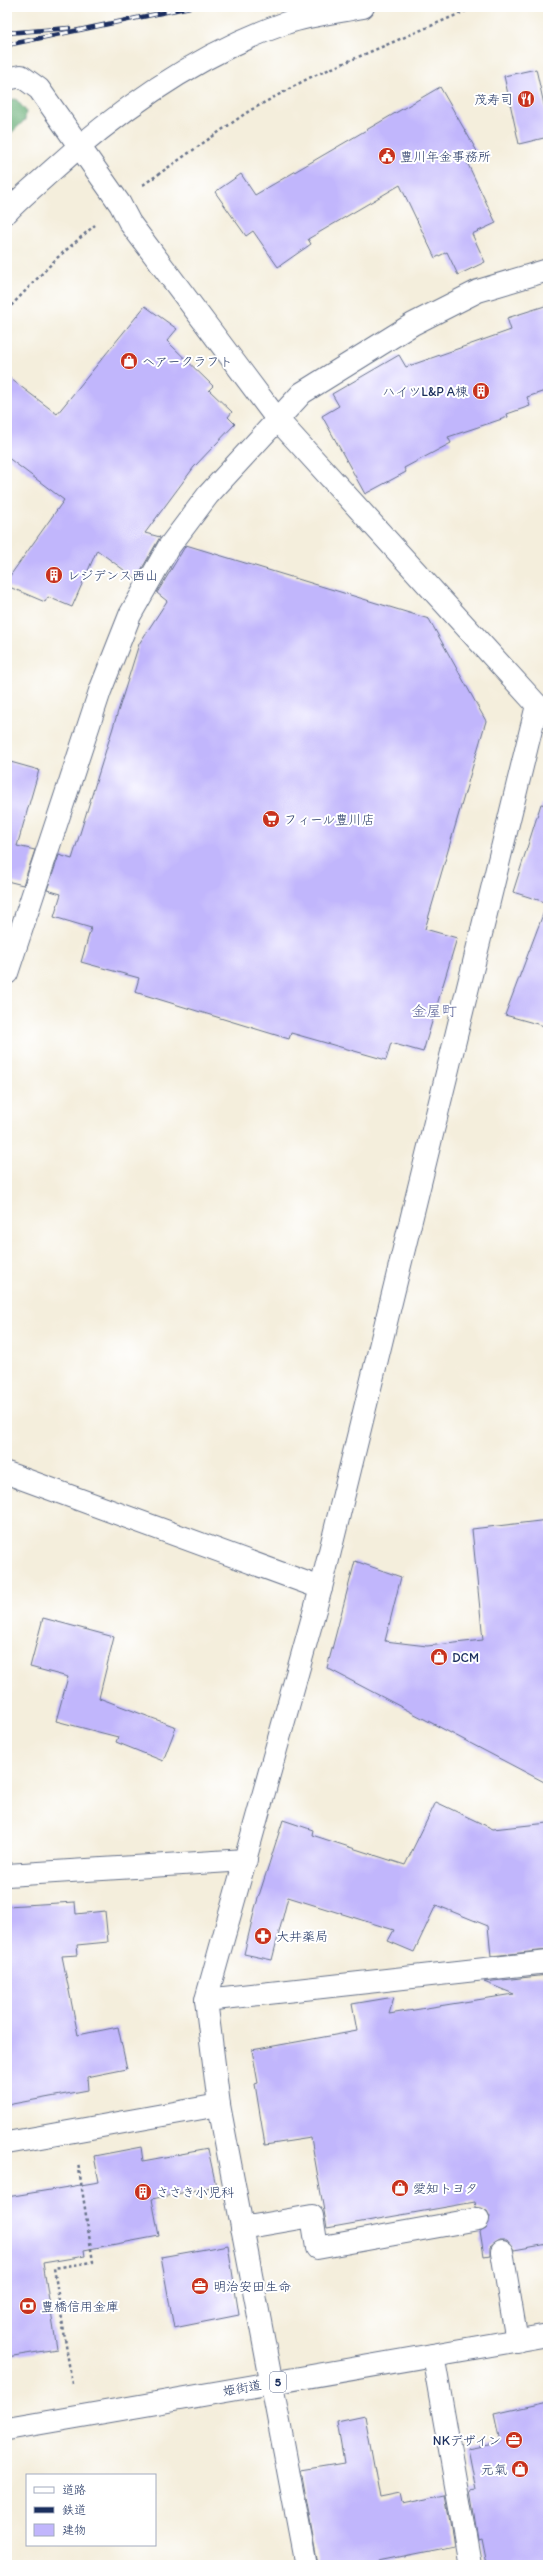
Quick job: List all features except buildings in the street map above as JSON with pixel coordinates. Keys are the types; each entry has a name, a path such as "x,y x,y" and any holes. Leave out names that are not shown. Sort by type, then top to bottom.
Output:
{"street":[{"path":"7,212 80,145 121,113 184,70 238,42 287,23 363,7"},
{"path":"7,79 21,76 39,89 80,145 120,204 130,223 277,419 542,708 321,1588 206,2000 219,2105 306,2565"},
{"path":"7,973 100,691 130,615 168,548 208,495 302,393 413,324 478,291 548,270"},
{"path":"7,1473 321,1588"},
{"path":"7,1875 246,1860"},
{"path":"206,2000 548,1962"},
{"path":"7,2143 219,2105"},
{"path":"242,2228 312,2216 317,2248 478,2220"},
{"path":"502,2252 517,2341"},
{"name":"姫街道","path":"7,2429 548,2335"},
{"path":"433,2355 470,2565"}],"path":[{"path":"7,310 57,258 148,180 256,107 309,78 475,7"},
{"path":"72,2384 54,2268 93,2262 73,2132"}],"green space":[{"path":"16,99 26,111 25,120 7,137 7,100"}],"railway":[{"path":"7,45 190,7"},
{"path":"7,33 69,28"}],"place":[{"name":"茂寿司","path":"526,99"},
{"name":"豊川年金事務所","path":"387,156"},
{"name":"ヘアークラフト","path":"129,361"},
{"name":"ハイツL&P A棟","path":"481,391"},
{"name":"レジデンス西山","path":"54,575"},
{"name":"フィール豊川店","path":"271,819"},
{"name":"DCM","path":"439,1657"},
{"name":"大井薬局","path":"263,1936"},
{"name":"愛知トヨタ","path":"400,2188"},
{"name":"ささき小児科","path":"143,2192"},
{"name":"明治安田生命","path":"200,2286"},
{"name":"豊橋信用金庫","path":"28,2306"},
{"name":"NKデザイン","path":"514,2440"},
{"name":"元氣","path":"520,2469"}],"district":[{"name":"金屋町","path":"434,1011"}]}
